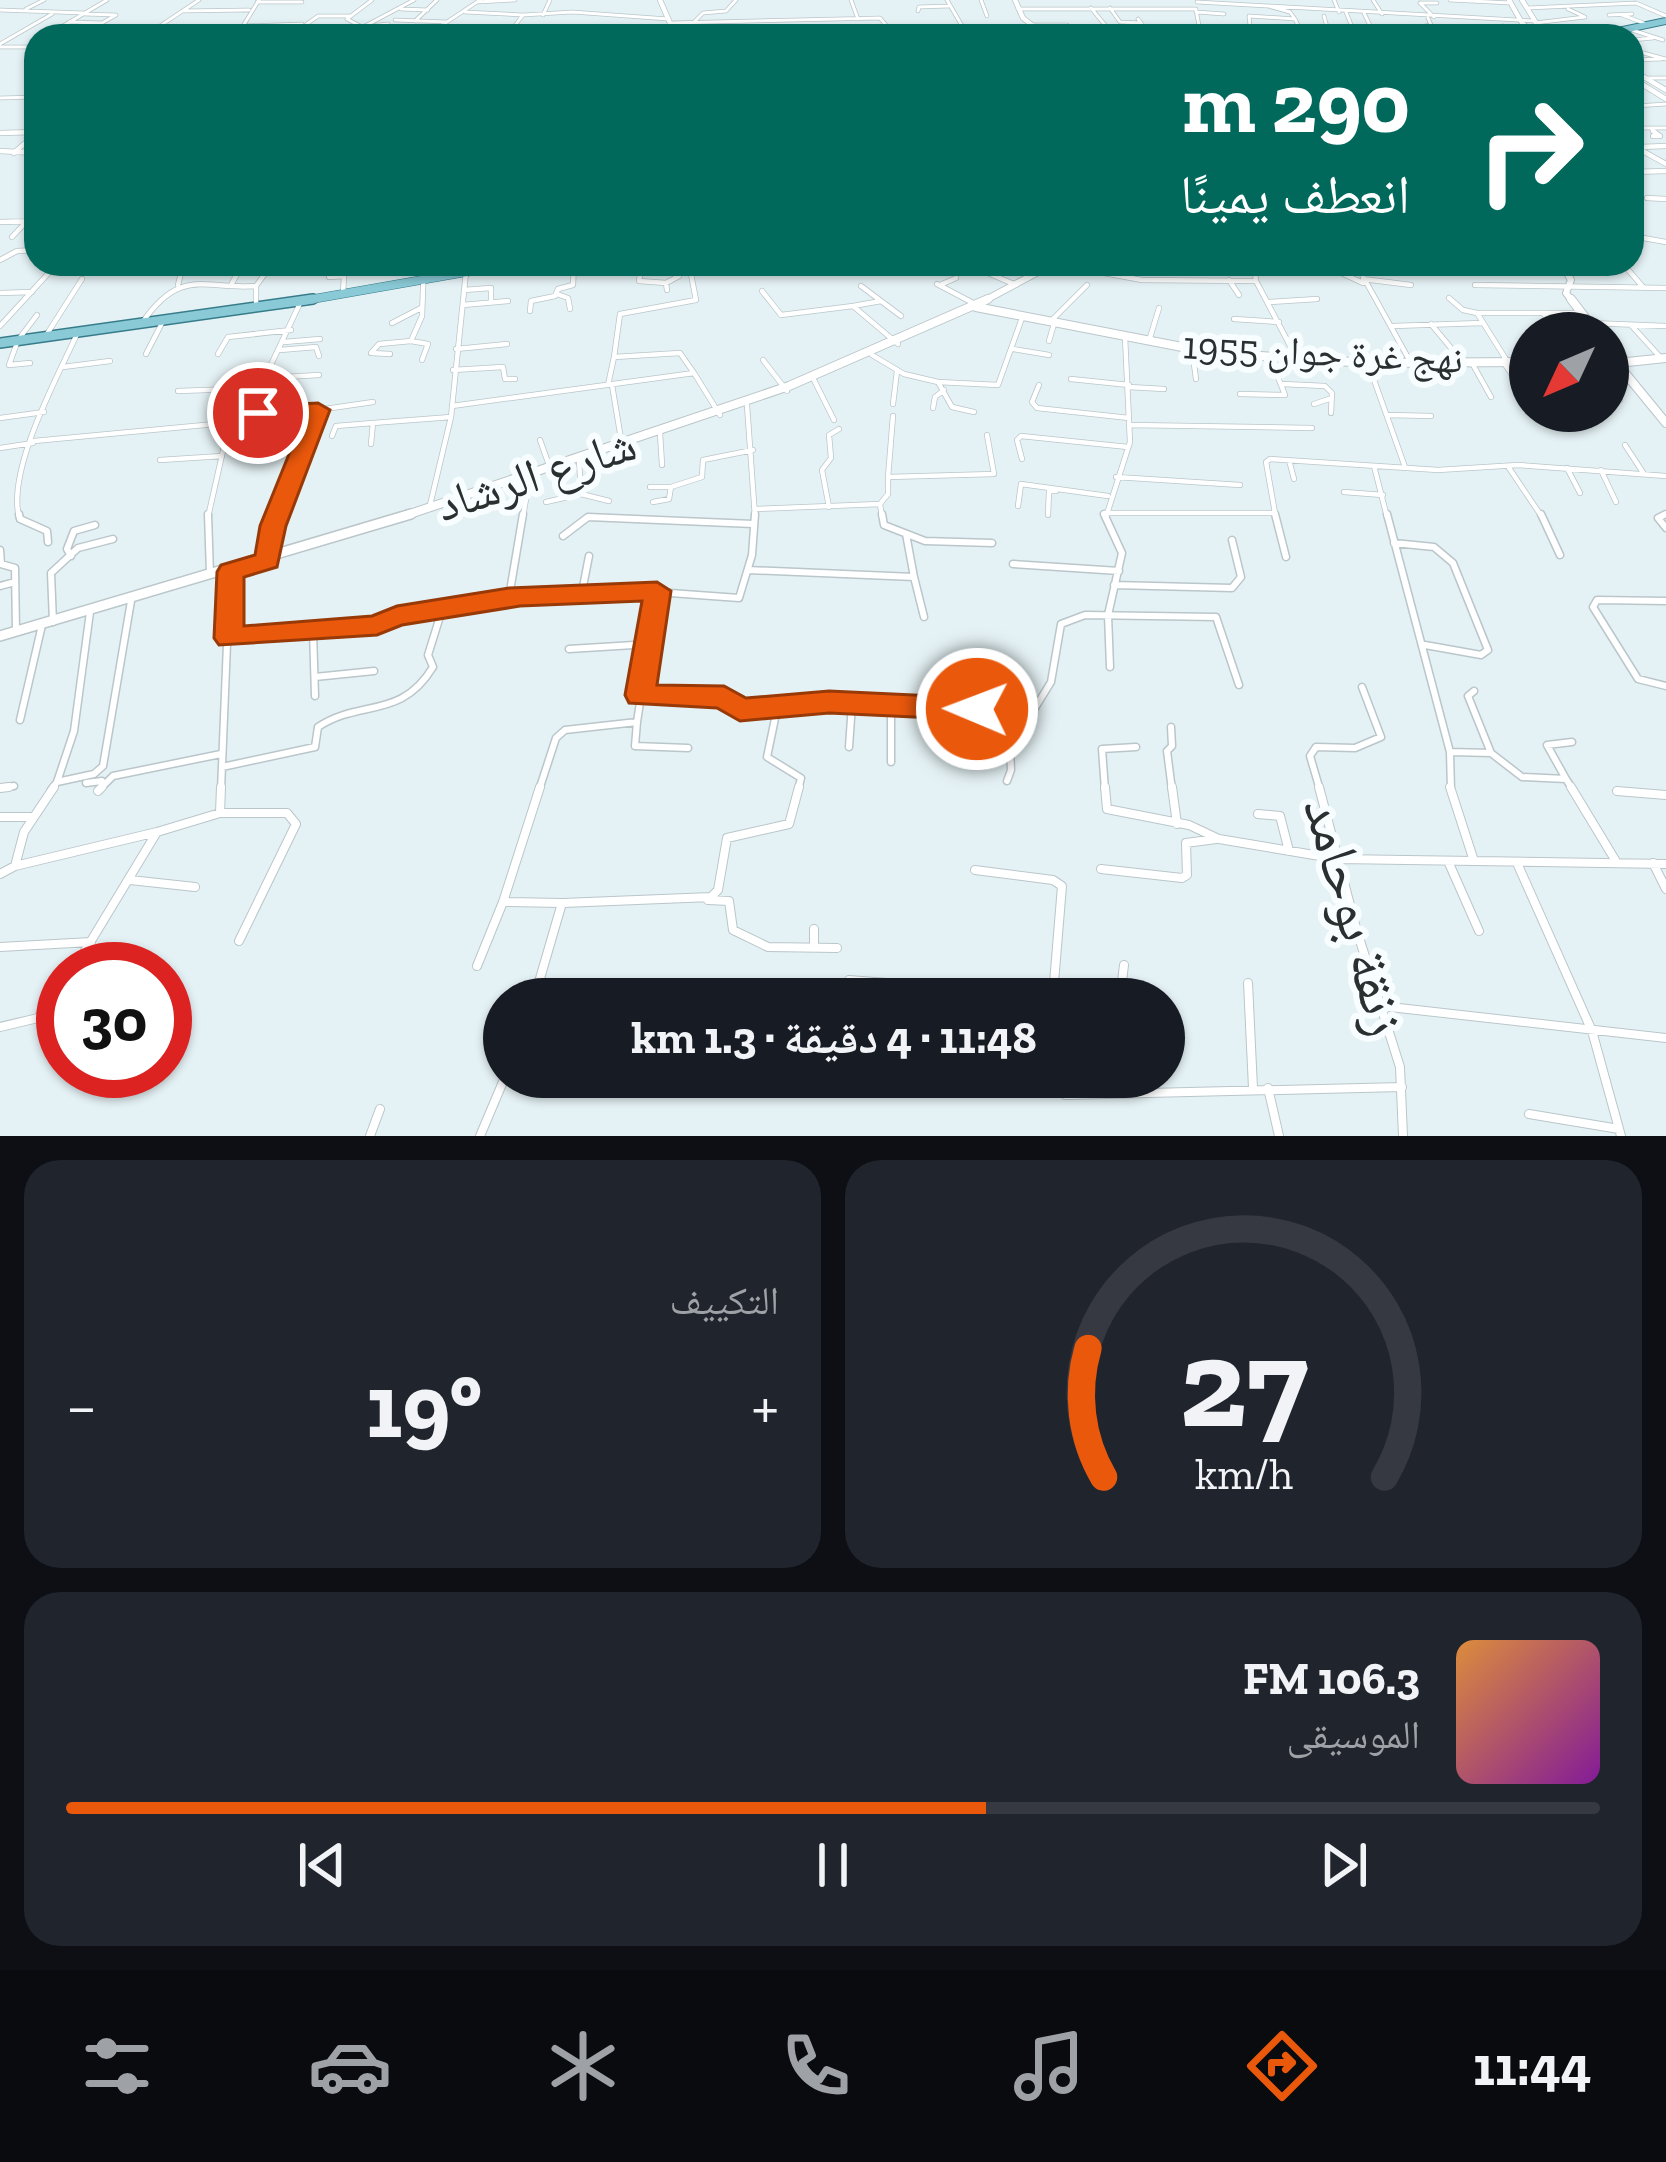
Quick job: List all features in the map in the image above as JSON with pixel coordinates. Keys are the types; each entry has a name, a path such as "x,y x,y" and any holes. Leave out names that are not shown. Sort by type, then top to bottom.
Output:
{"main road":[{"path":"1644,26 1666,19"},
{"path":"0,343 162,323 449,276"},
{"path":"298,302 420,281"}],"street":[{"path":"24,10 44,0"},
{"path":"67,23 107,0"},
{"path":"163,24 199,0"},
{"path":"356,24 348,21 351,16 372,0"},
{"path":"369,24 414,0"},
{"path":"415,20 437,0"},
{"path":"444,24 478,1 515,0"},
{"path":"543,15 550,0"},
{"path":"662,0 669,21"},
{"path":"694,22 703,13 726,11 736,0"},
{"path":"850,0 858,19"},
{"path":"981,0 987,16"},
{"path":"1016,0 1030,24"},
{"path":"1334,0 1339,12"},
{"path":"1373,0 1382,14"},
{"path":"1450,0 1510,2 1524,24"},
{"path":"1522,0 1538,24"},
{"path":"1579,0 1591,5"},
{"path":"244,24 258,1 302,2"},
{"path":"1528,8 1632,1 1666,19"},
{"path":"918,11 919,7 948,3"},
{"path":"1431,24 1420,3 1437,3"},
{"path":"588,13 595,4"},
{"path":"1018,9 1092,4 1110,8 1307,5"},
{"path":"1250,24 1251,4"},
{"path":"1266,4 1271,10 1312,14"},
{"path":"1289,4 1346,13 1535,22 1585,17 1564,7"},
{"path":"1197,6 1224,14"},
{"path":"398,8 428,10"},
{"path":"1110,8 1120,22 1142,24"},
{"path":"0,10 116,15 102,23 35,24"},
{"path":"182,11 249,10"},
{"path":"1468,10 1478,19"},
{"path":"35,24 56,12"},
{"path":"465,12 588,13 694,22 885,19 888,24"},
{"path":"1290,12 1297,24"},
{"path":"470,17 477,13"},
{"path":"1346,13 1351,24"},
{"path":"1364,13 1369,24"},
{"path":"1609,15 1632,14"},
{"path":"516,24 523,15"},
{"path":"1622,15 1647,25"},
{"path":"306,24 320,16 351,16"},
{"path":"1249,16 1295,19"},
{"path":"1324,16 1326,24"},
{"path":"1460,18 1468,24"},
{"path":"395,20 447,22"},
{"path":"1644,34 1660,39 1644,40"},
{"path":"1645,78 1666,78"},
{"path":"1645,78 1664,87"},
{"path":"1649,125 1660,136 1653,136"},
{"path":"1644,126 1662,128"},
{"path":"14,153 24,143"},
{"path":"0,152 24,153"},
{"path":"1648,198 1666,199"},
{"path":"12,237 24,224"},
{"path":"0,326 46,276"},
{"path":"178,285 181,276"},
{"path":"232,283 236,276"},
{"path":"256,302 256,286 263,276"},
{"path":"329,277 344,276 343,293"},
{"path":"411,341 421,308 421,276"},
{"path":"429,509 451,417 466,276"},
{"path":"557,294 558,289 573,285 573,276"},
{"path":"639,276 638,281 667,286 679,276"},
{"path":"622,445 610,385 620,314 696,300 691,276"},
{"path":"995,276 1016,285"},
{"name":"شارع الرشاد","path":"0,636 230,572 747,406 872,356 1032,276"},
{"path":"1120,276 1256,281"},
{"path":"1255,276 1297,359"},
{"path":"1363,276 1411,363"},
{"path":"1368,276 1412,284"},
{"path":"1566,276 1569,286"},
{"path":"1634,276 1643,287"},
{"path":"956,278 939,284 977,306"},
{"path":"45,338 82,279"},
{"path":"1228,280 1239,295"},
{"path":"140,326 160,293 178,285 232,283"},
{"path":"232,283 233,288 256,286"},
{"path":"1475,285 1666,288"},
{"path":"862,286 902,316"},
{"path":"1049,341 1052,324 1065,302 1087,286"},
{"path":"1569,286 1565,291 1581,312"},
{"path":"464,290 491,288 491,302"},
{"path":"762,291 781,315 788,316 881,301"},
{"path":"0,293 32,292"},
{"path":"530,311 529,303 557,294 568,298 570,309"},
{"path":"1449,298 1463,310 1509,313"},
{"path":"1270,302 1317,299"},
{"path":"463,305 508,301"},
{"path":"258,413 260,388 291,330 298,302"},
{"path":"853,306 898,344"},
{"name":"نهج غرة جوان 1955","path":"977,306 1192,350 1368,362 1509,360"},
{"path":"392,323 421,308"},
{"path":"1149,341 1159,308"},
{"path":"1477,313 1509,368"},
{"path":"31,363 9,365 18,340 37,315"},
{"path":"872,356 897,371 938,382 998,385 1022,317"},
{"path":"1234,320 1279,322"},
{"path":"146,354 162,323"},
{"path":"1393,326 1482,323"},
{"path":"1431,325 1466,360 1490,397"},
{"path":"1630,325 1666,326"},
{"path":"1630,325 1664,358"},
{"path":"218,354 228,337 291,330"},
{"path":"48,542 47,531 20,519 14,510 44,412 77,334"},
{"path":"1110,667 1108,615 1119,571 1119,540 1104,513 1128,447 1125,338"},
{"path":"282,346 320,339"},
{"path":"390,354 371,353 379,344 411,341 428,344 422,359"},
{"path":"456,349 507,344"},
{"path":"282,346 320,348 319,356"},
{"path":"1013,349 1049,355"},
{"path":"1192,350 1196,379"},
{"path":"614,357 680,353 720,415"},
{"path":"1240,394 1282,397 1282,384 1270,357"},
{"path":"1629,361 1664,358"},
{"path":"764,360 787,391"},
{"path":"63,367 110,361"},
{"path":"1368,362 1405,467"},
{"path":"453,370 503,367 505,380 514,380"},
{"path":"893,404 897,371"},
{"path":"452,406 694,373"},
{"path":"266,378 320,375"},
{"path":"1629,378 1666,423"},
{"path":"1071,379 1164,389"},
{"path":"814,380 834,420"},
{"path":"938,382 952,406 974,412"},
{"path":"1282,384 1325,386 1332,398 1331,413"},
{"path":"1039,385 1033,403 1037,408 1130,422 1312,428"},
{"path":"178,391 260,388"},
{"path":"933,408 935,397 944,390"},
{"path":"1314,404 1332,398"},
{"path":"0,448 373,402"},
{"path":"509,597 657,591 739,598 756,509 747,406"},
{"path":"268,560 273,526 318,410"},
{"path":"0,418 44,412"},
{"path":"1388,415 1431,416"},
{"path":"756,509 880,504 888,494 893,416"},
{"path":"332,436 336,426 451,417"},
{"path":"371,444 374,423"},
{"path":"829,507 822,470 830,458 829,434 839,430"},
{"path":"660,433 662,465"},
{"path":"887,477 989,477 994,474 987,435"},
{"path":"1022,459 1017,440 1021,436 1128,447"},
{"path":"540,440 550,468"},
{"path":"210,578 207,519 224,442"},
{"path":"1625,446 1644,474"},
{"path":"650,487 671,487 702,476 703,460 709,455 753,450"},
{"path":"160,460 221,456"},
{"path":"580,459 581,494"},
{"path":"1289,460 1294,479"},
{"path":"1286,557 1266,462 1567,468 1665,476"},
{"path":"1374,465 1450,752 1447,779 1474,861"},
{"path":"1509,468 1541,514 1560,556"},
{"path":"1567,468 1580,493"},
{"path":"1601,470 1616,502"},
{"path":"229,638 377,625 397,616 509,601 530,475"},
{"path":"1116,477 1240,485"},
{"path":"1018,506 1021,484 1107,498"},
{"path":"653,502 669,499 671,487"},
{"path":"1048,515 1049,491 1107,498"},
{"path":"1344,492 1383,495"},
{"path":"546,502 581,494 609,501"},
{"path":"554,510 558,498"},
{"path":"880,504 884,525 906,535 935,542 992,543"},
{"path":"1104,513 1275,513"},
{"path":"1666,514 1658,518 1666,528"},
{"path":"563,536 588,518 753,524"},
{"path":"71,556 68,545 74,531 94,525"},
{"path":"906,535 923,617"},
{"path":"20,720 48,623 51,573 78,548 113,539"},
{"path":"1114,585 1232,588 1240,578 1232,540"},
{"path":"1394,543 1435,547 1446,554 1475,604 1488,650 1481,655 1425,645"},
{"path":"0,550 1,564 15,568 16,632"},
{"path":"582,592 590,556"},
{"path":"1013,564 1119,571"},
{"path":"748,570 914,577"},
{"path":"220,813 230,572"},
{"path":"0,586 15,582"},
{"path":"657,591 635,746 688,748"},
{"path":"1666,601 1597,601 1593,607 1638,679 1666,686"},
{"path":"57,782 94,774 103,766 131,602"},
{"path":"222,767 315,748 318,727 326,721 380,713 402,703 424,684 433,667 428,655 442,610"},
{"path":"15,866 33,817 57,782 74,731 90,612"},
{"path":"640,695 724,697 740,710 852,704 1007,709 1042,704 1061,624 1072,616 1108,615 1216,617 1239,685"},
{"path":"314,631 315,696"},
{"path":"569,649 650,644"},
{"path":"315,677 374,671"},
{"name":"زنقة بوحامد","path":"1362,687 1381,736 1378,741 1355,748 1316,747 1310,756 1402,1087 1403,1136"},
{"path":"1474,691 1468,696 1490,753 1522,777 1566,779"},
{"path":"849,747 852,704"},
{"path":"891,706 891,762"},
{"path":"704,900 718,890 727,838 740,830 774,831 789,824 801,778 767,757 777,709"},
{"path":"1007,709 1011,770 1007,781"},
{"path":"477,966 503,902 556,738 565,730 637,722"},
{"path":"1171,727 1172,746 1167,751 1178,824"},
{"path":"1572,742 1547,745 1617,864"},
{"path":"1136,747 1102,748 1107,809 1178,824 1220,839 1338,860 1666,864"},
{"path":"1450,752 1490,753"},
{"path":"86,783 221,754"},
{"path":"98,791 106,779"},
{"path":"0,788 14,786"},
{"path":"1616,791 1666,795"},
{"path":"0,874 15,866 220,813 287,813 296,824 239,941"},
{"path":"1258,814 1280,816 1289,851"},
{"path":"0,817 33,817"},
{"path":"91,942 157,832"},
{"path":"1101,869 1182,878 1187,874 1186,843 1220,839"},
{"path":"1448,861 1479,931"},
{"path":"1517,863 1592,1031 1620,1133 1529,1114"},
{"path":"1653,863 1666,889"},
{"path":"975,870 1053,880 1062,886 1055,978"},
{"path":"130,880 195,887"},
{"path":"503,902 729,901 733,930 748,942 787,949 837,948"},
{"path":"540,978 562,903"},
{"path":"814,929 814,947"},
{"path":"0,947 36,945"},
{"path":"1122,978 1124,965"},
{"path":"1248,983 1253,1088"},
{"path":"1381,1006 1666,1038"},
{"path":"0,1027 25,1028 36,1023"},
{"path":"1185,1091 1402,1087"},
{"path":"1268,1088 1279,1136"},
{"path":"480,1136 496,1098"},
{"path":"370,1136 380,1109"}],"route":[{"path":"258,413 318,410 273,526 268,560 230,572 229,638 377,625 397,616 509,601 509,597 657,591 640,695 724,697 740,710 829,702 977,709"}]}
